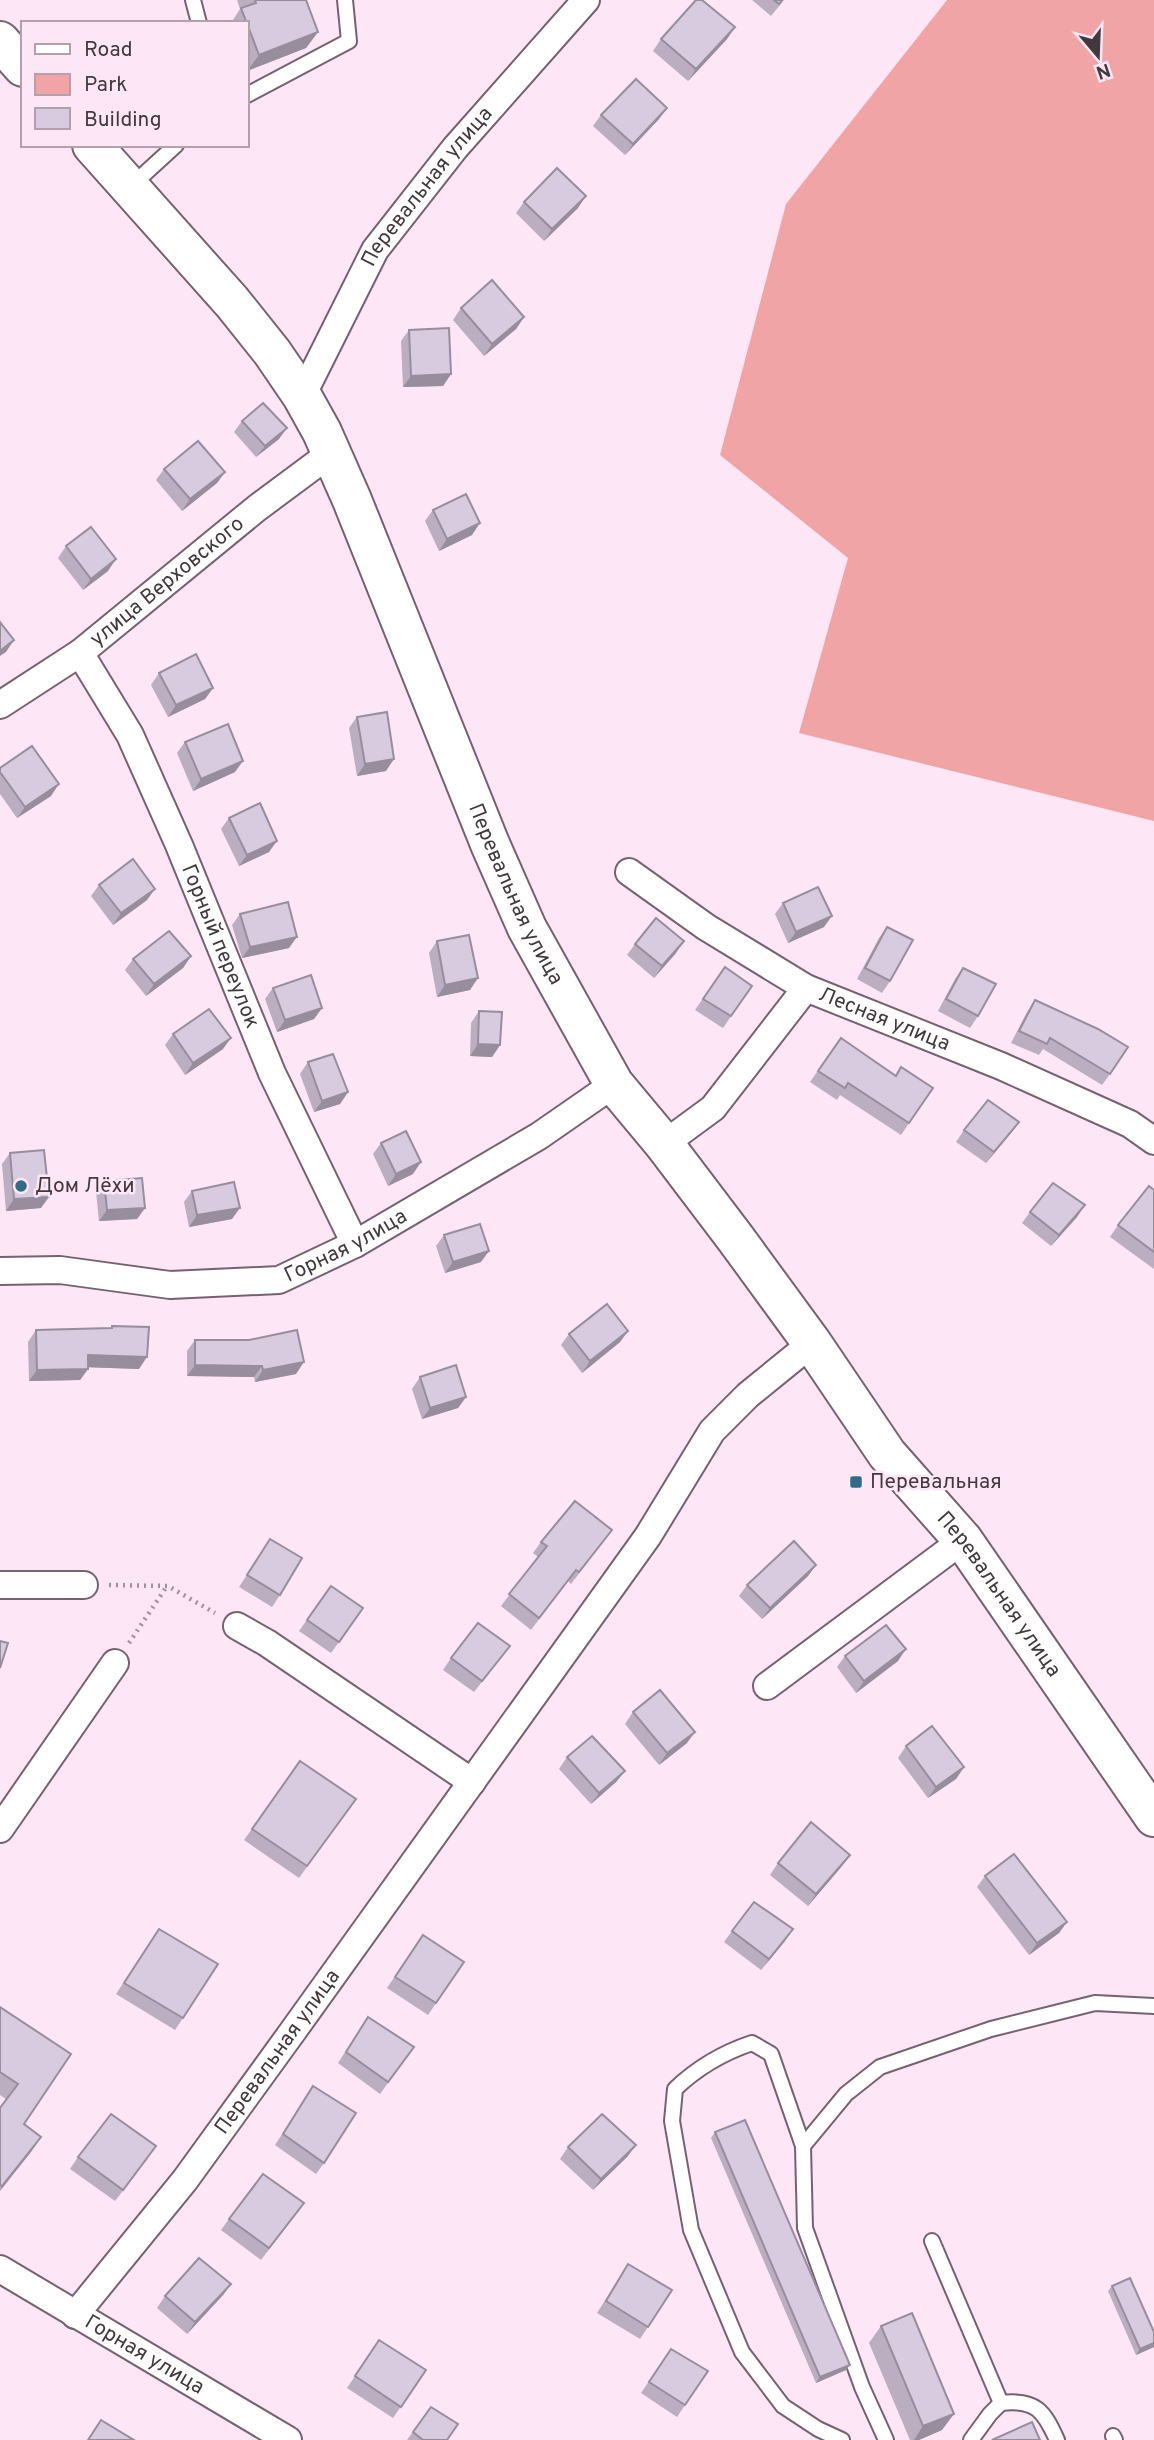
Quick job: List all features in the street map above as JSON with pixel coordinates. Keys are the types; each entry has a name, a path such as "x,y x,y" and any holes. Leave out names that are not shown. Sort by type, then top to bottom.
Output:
{"highway":[{"path":"0,41 21,65"},
{"name":"Перевальная улица","path":"94,147 232,302 272,352 302,396 331,453 490,844 522,916 552,976 614,1084 664,1144 812,1343 887,1454 963,1540 1154,1817"}],"street":[{"name":"Перевальная улица","path":"302,396 375,250 455,148 586,0"},
{"name":"улица Верховского","path":"0,705 80,653 257,508 331,453"},
{"name":"Горный переулок","path":"80,653 130,735 272,1073 355,1244"},
{"name":"Лесная улица","path":"629,872 706,927 806,988 1001,1066 1130,1124 1154,1141"},
{"path":"664,1144 713,1108 806,988"},
{"name":"Горная улица","path":"0,1272 60,1270 170,1285 279,1280 355,1244 539,1136 614,1084"},
{"name":"Перевальная улица","path":"75,2315 185,2180 472,1782 648,1535 712,1431 748,1395 812,1343"},
{"path":"767,1686 963,1540"},
{"path":"0,1585 84,1585"},
{"path":"237,1626 267,1643 472,1782"},
{"path":"0,1829 115,1663"},
{"name":"Горная улица","path":"0,2269 288,2440"}],"lane":[{"path":"193,0 198,21"},
{"path":"248,94 349,41 345,0"},
{"path":"130,187 174,147"},
{"path":"803,2146 846,2094 880,2067 991,2029 1095,2003 1139,2003 1154,2006"},
{"path":"842,2440 818,2429 783,2406 742,2352 691,2230 672,2121 675,2089 694,2070 728,2051 752,2043 771,2054 803,2146 805,2228 862,2387 886,2440"},
{"path":"932,2241 1001,2403"},
{"path":"971,2440 1001,2403 1017,2401 1038,2408 1046,2416 1057,2440"}],"path":[{"path":"84,1585 167,1586 237,1626"},
{"path":"115,1663 167,1586"}],"green space":[{"path":"947,0 1154,0 1154,821 799,733 848,558 720,455 786,204"}],"building":[{"path":"255,0 306,0 318,32 259,55 241,8 256,3"},
{"path":"696,0 702,0 735,27 696,69 661,39"},
{"path":"636,79 667,108 633,144 601,115"},
{"path":"557,168 586,196 552,229 524,202"},
{"path":"492,280 524,317 492,344 461,308"},
{"path":"449,328 451,374 411,376 409,330"},
{"path":"263,403 287,428 265,446 242,421"},
{"path":"198,441 225,472 190,499 164,469"},
{"path":"466,494 480,523 447,539 433,510"},
{"path":"91,527 116,559 91,579 66,546"},
{"path":"0,622 14,640 0,651"},
{"path":"196,654 213,688 176,705 159,673"},
{"path":"387,712 394,759 365,764 357,717"},
{"path":"228,724 243,761 201,779 185,742"},
{"path":"32,746 59,784 25,807 0,772 0,768"},
{"path":"260,803 277,841 247,855 229,818"},
{"path":"133,859 155,889 121,913 99,885"},
{"path":"818,887 832,916 796,932 783,903"},
{"path":"288,902 297,937 250,947 240,914"},
{"path":"656,918 684,941 662,966 635,944"},
{"path":"887,927 913,940 890,981 865,968"},
{"path":"169,931 191,956 154,984 133,959"},
{"path":"469,935 478,978 445,985 437,941"},
{"path":"725,967 752,986 731,1016 703,999"},
{"path":"963,968 996,984 978,1016 946,999"},
{"path":"311,975 322,1008 285,1020 273,988"},
{"path":"1035,1000 1098,1029 1128,1047 1110,1074 1050,1038 1047,1044 1019,1031"},
{"path":"209,1009 231,1038 193,1063 173,1034"},
{"path":"479,1011 502,1012 500,1045 478,1044"},
{"path":"841,1038 896,1076 901,1067 933,1088 909,1123 848,1083 845,1088 818,1071"},
{"path":"333,1054 348,1092 322,1101 308,1062"},
{"path":"988,1100 1019,1122 994,1152 964,1130"},
{"path":"406,1131 421,1162 396,1174 381,1143"},
{"path":"44,1150 49,1197 14,1199 10,1153"},
{"path":"142,1178 145,1208 107,1210 104,1181"},
{"path":"234,1182 240,1208 197,1215 192,1191"},
{"path":"1053,1183 1085,1205 1059,1235 1030,1212"},
{"path":"1149,1186 1154,1190 1154,1252 1118,1225"},
{"path":"480,1224 489,1251 453,1262 444,1235"},
{"path":"607,1304 628,1331 590,1361 569,1334"},
{"path":"149,1327 147,1357 88,1355 88,1369 37,1370 36,1330"},
{"path":"297,1330 304,1362 263,1370 262,1366 195,1365 195,1340 249,1340"},
{"path":"456,1365 466,1397 430,1408 420,1377"},
{"path":"575,1501 612,1530 579,1572 576,1570 539,1618 509,1594 547,1546 541,1542"},
{"path":"270,1539 302,1558 280,1595 247,1575"},
{"path":"794,1541 816,1565 770,1608 747,1585"},
{"path":"331,1586 363,1608 339,1642 307,1620"},
{"path":"478,1623 510,1646 482,1681 451,1658"},
{"path":"886,1625 906,1649 864,1681 845,1656"},
{"path":"0,1641 8,1643 0,1668"},
{"path":"660,1690 695,1732 667,1753 633,1712"},
{"path":"932,1726 964,1767 936,1787 906,1746"},
{"path":"592,1736 625,1771 599,1793 567,1757"},
{"path":"300,1761 356,1799 307,1866 252,1829"},
{"path":"811,1822 850,1855 816,1894 778,1863"},
{"path":"1014,1854 1067,1922 1037,1943 985,1876"},
{"path":"754,1902 793,1929 769,1959 732,1931"},
{"path":"159,1929 218,1964 183,2018 124,1983"},
{"path":"423,1935 464,1962 436,2003 395,1977"},
{"path":"0,2007 71,2054 24,2124 41,2137 2,2186 0,2108 18,2084 0,2072"},
{"path":"368,2017 414,2047 388,2082 346,2052"},
{"path":"313,2086 356,2113 324,2163 283,2134"},
{"path":"111,2114 156,2146 123,2190 78,2157"},
{"path":"602,2114 636,2145 601,2179 568,2147"},
{"path":"745,2120 850,2365 820,2377 715,2132"},
{"path":"263,2174 304,2203 269,2248 229,2219"},
{"path":"199,2258 231,2284 195,2322 165,2296"},
{"path":"628,2264 672,2290 648,2327 606,2301"},
{"path":"1130,2278 1154,2332 1154,2343 1140,2349 1112,2286"},
{"path":"912,2313 954,2414 923,2426 881,2326"},
{"path":"379,2340 426,2370 401,2407 355,2376"},
{"path":"671,2349 708,2371 685,2405 649,2382"},
{"path":"431,2407 458,2424 447,2440 423,2440 413,2432"},
{"path":"101,2420 134,2440 88,2440"},
{"path":"1032,2422 1040,2440 992,2440"}],"place":[{"name":"Дом Лёхи","path":"21,1186"},
{"name":"Перевальная","path":"856,1482"}]}
